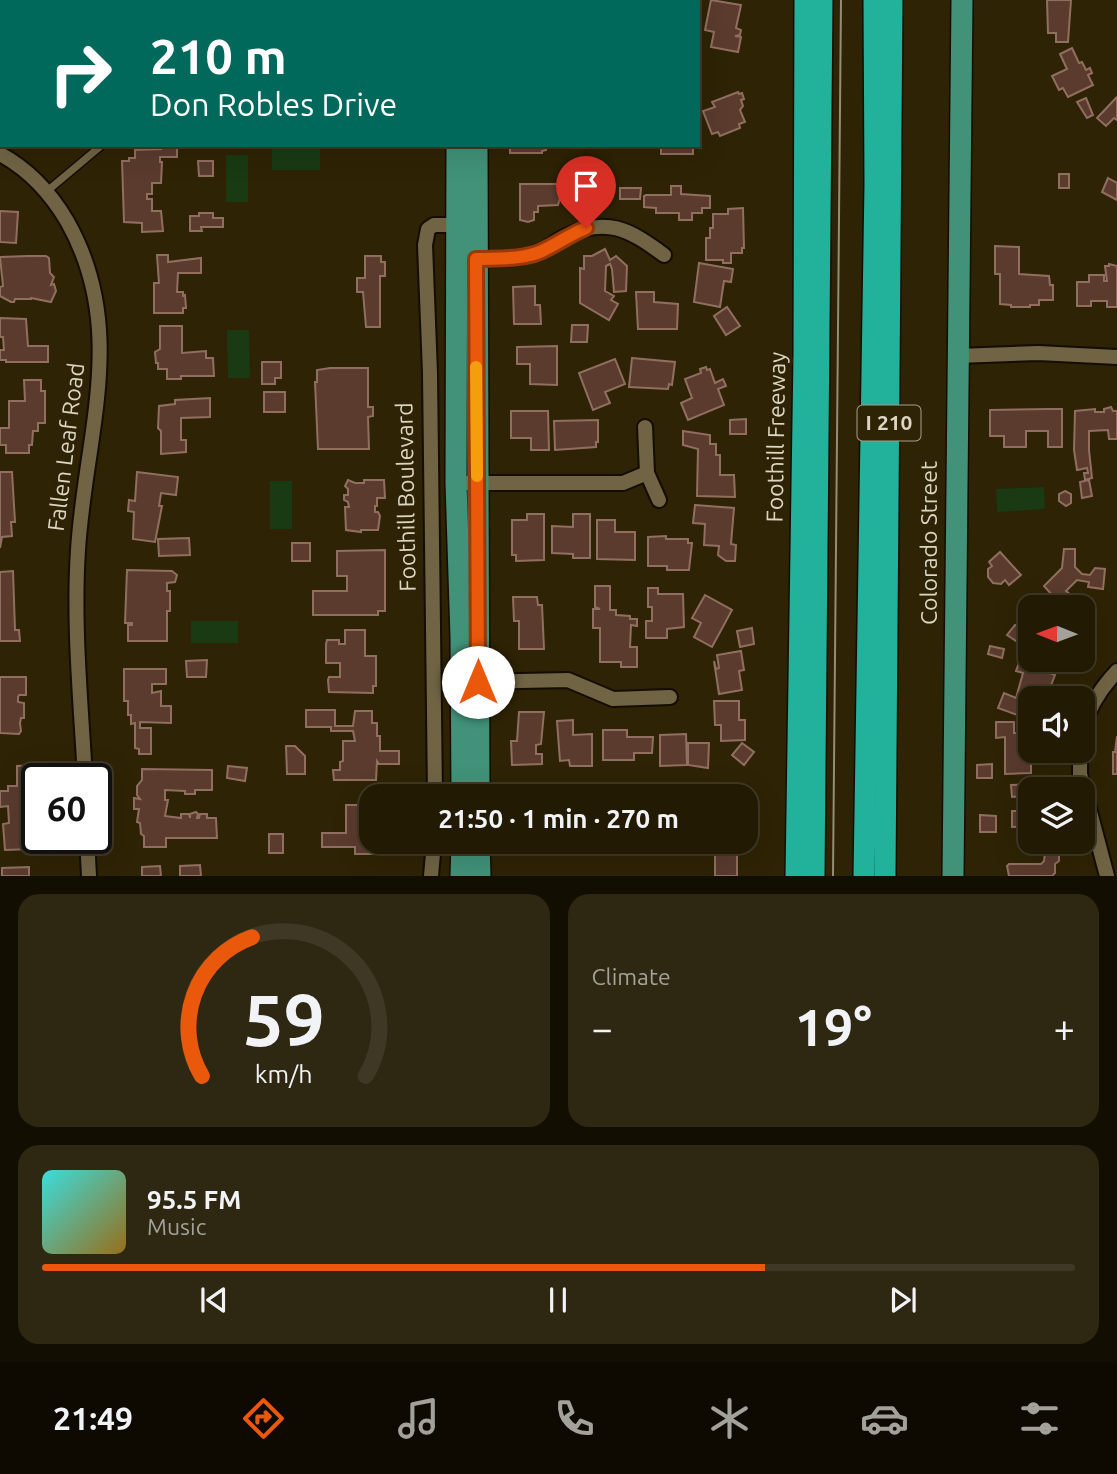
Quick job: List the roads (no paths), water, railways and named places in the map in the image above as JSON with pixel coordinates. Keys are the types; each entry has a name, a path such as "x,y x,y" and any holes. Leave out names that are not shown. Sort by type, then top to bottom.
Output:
{"highway":[{"path":"790,0 804,71"},
{"name":"Foothill Freeway","path":"796,876 804,355 805,0"},
{"path":"814,876 822,0"},
{"path":"864,876 874,184 874,0"},
{"name":"I 210","path":"886,876 892,0"}],"main road":[{"name":"Colorado Street","path":"953,876 962,0"},
{"path":"457,147 467,225"},
{"path":"477,147 467,225 466,258 470,682 478,784"},
{"path":"463,784 470,682"},
{"path":"461,876 462,854"},
{"path":"479,854 480,876"}],"street":[{"name":"Fallen Leaf Road","path":"0,154 13,161 59,208 76,237 89,273 99,317 101,349 75,595 84,763"},
{"name":"Foothill Boulevard","path":"435,784 430,373 425,245 428,229 433,225 467,225"},
{"path":"466,258 524,256 541,251 586,228 607,225 635,234 664,255"},
{"path":"957,355 1038,353 1117,357"},
{"path":"645,427 647,474 659,500"},
{"path":"467,483 624,483 647,474"},
{"path":"1095,700 1117,671"},
{"path":"470,682 568,680 612,699 670,696"},
{"path":"1080,763 1080,774 1107,876"},
{"path":"88,854 89,876"},
{"path":"431,876 433,854"}],"lane":[{"path":"45,192 100,147"}],"tram line":[{"path":"833,876 841,0"}]}
